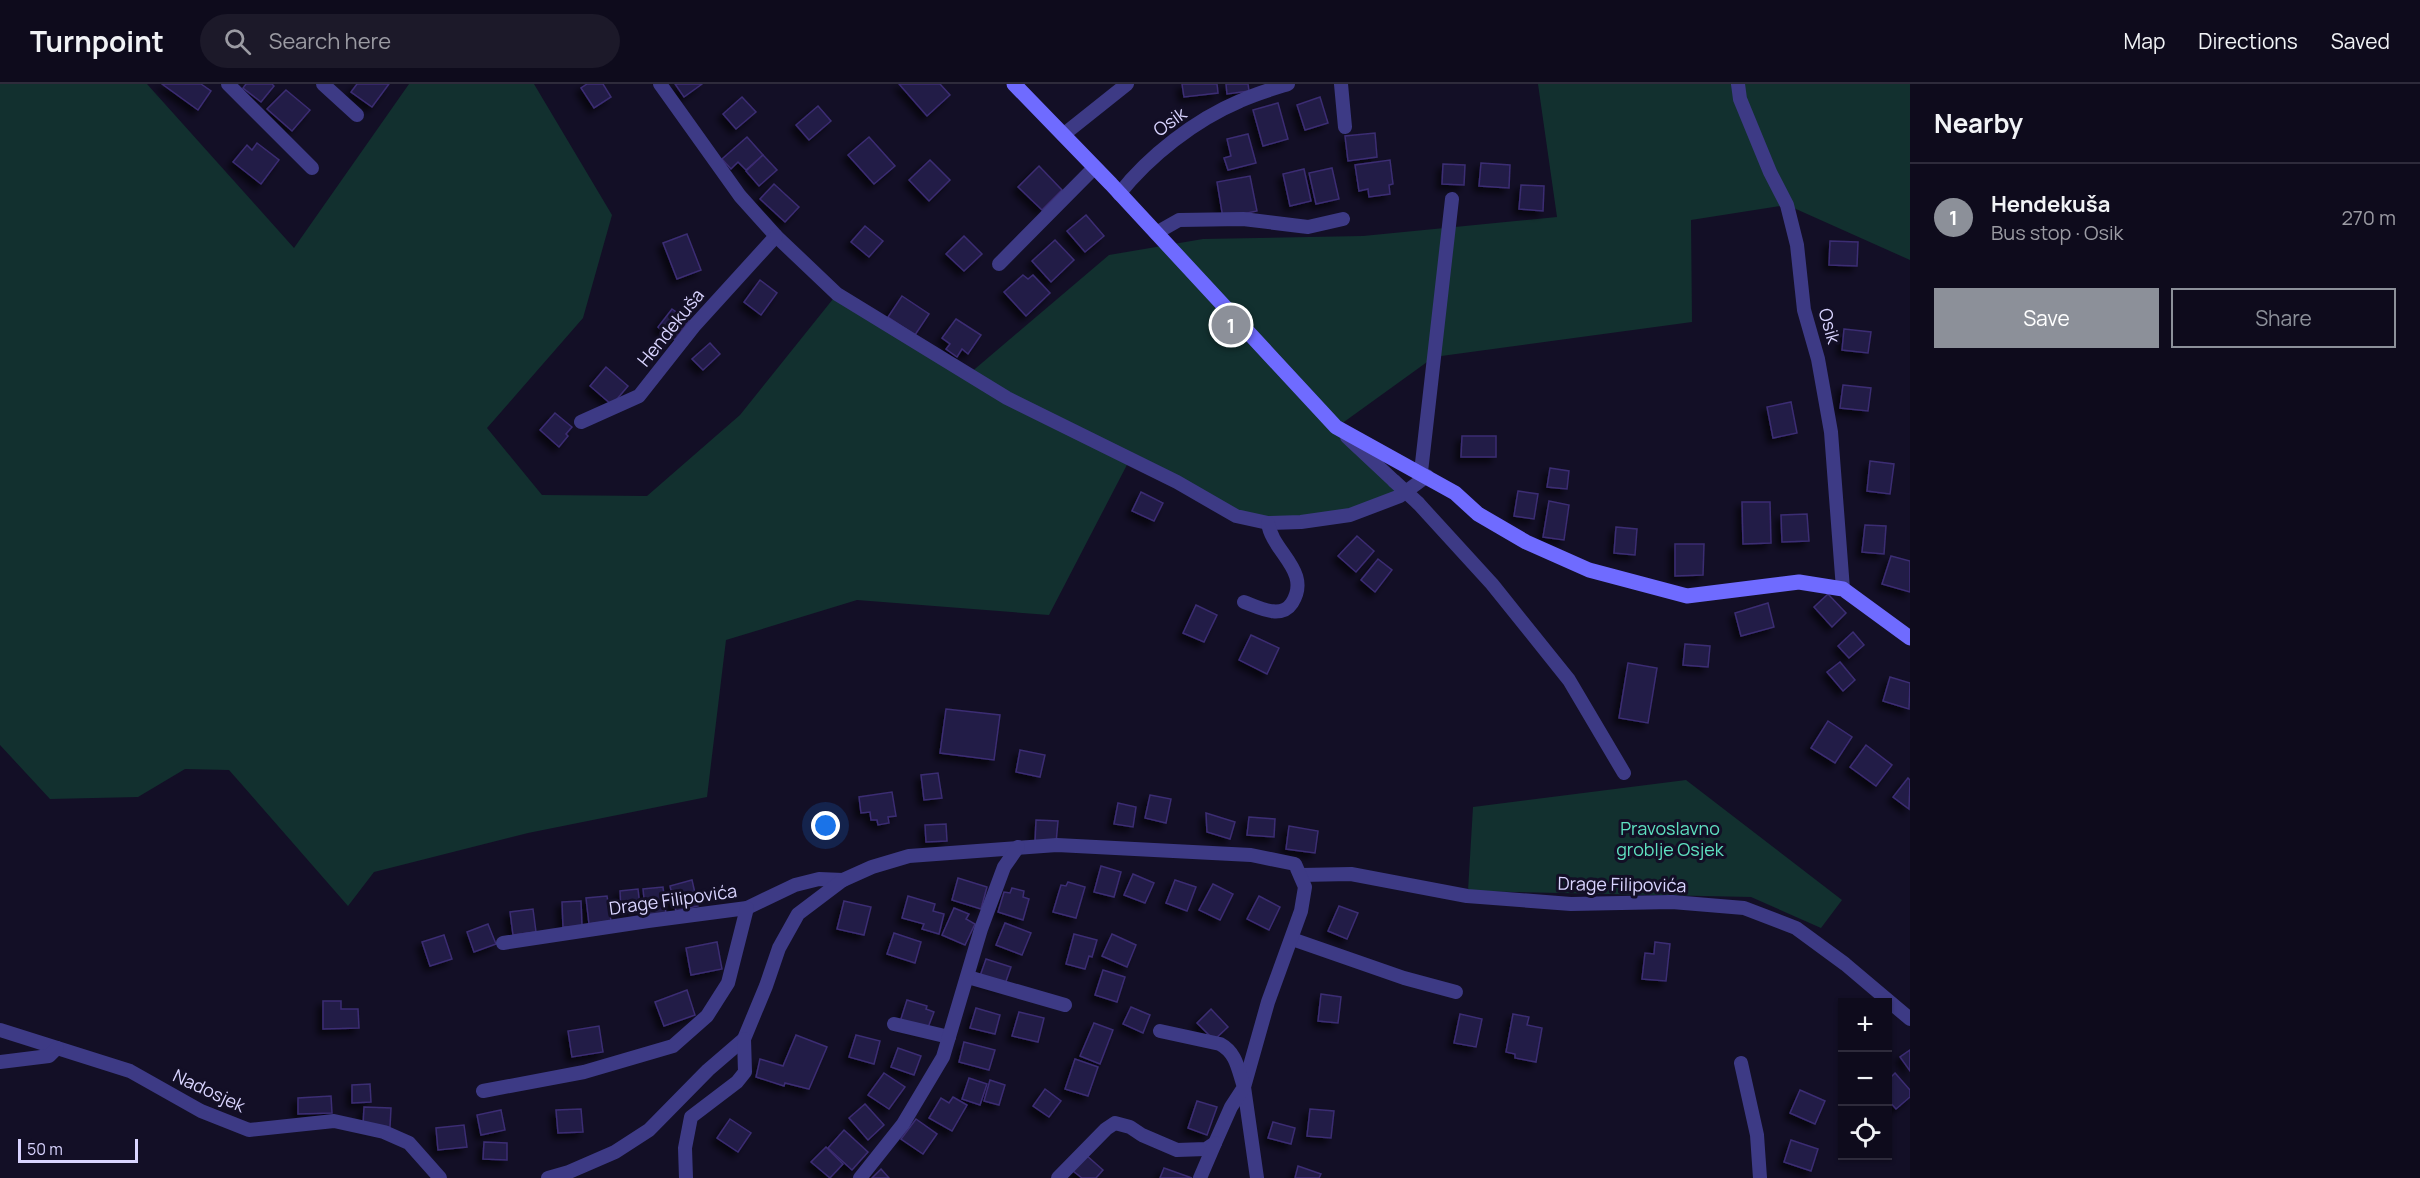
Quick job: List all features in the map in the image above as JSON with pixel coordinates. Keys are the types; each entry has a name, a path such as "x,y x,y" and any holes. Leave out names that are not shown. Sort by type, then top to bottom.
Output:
{"main road":[{"path":"1014,84 1336,427 1424,474 1455,493 1478,514 1516,536 1589,570 1687,596 1755,585 1799,582 1843,589 1910,638"}],"street":[{"path":"228,84 312,168"},
{"path":"323,84 357,115"},
{"path":"660,84 740,196 776,237 837,294 1008,398 1177,482 1236,516 1268,523 1301,522 1350,515 1400,496 1424,474 1452,199"},
{"path":"1063,135 1127,84"},
{"name":"Osik","path":"1119,194 1132,177 1180,135 1239,101 1288,84"},
{"path":"1341,84 1346,127"},
{"name":"Osik","path":"1738,84 1744,109 1770,172 1787,205 1797,245 1804,310 1818,359 1831,432 1843,589"},
{"path":"999,264 1094,168"},
{"path":"1156,233 1179,220 1243,219 1308,227 1343,219"},
{"name":"Hendekuša","path":"581,422 639,396 695,325 776,237"},
{"path":"1336,427 1418,503 1492,584 1569,680 1624,773"},
{"path":"1245,602 1266,610 1280,611 1291,604 1297,589 1294,569 1269,534 1268,523"},
{"name":"Drage Filipovića","path":"686,1178 686,1148 691,1117 737,1082 745,1072 744,1039 779,948 798,914 843,880 872,867 909,856 1017,847 1100,846 1251,855 1295,864 1301,875 1351,874 1467,896 1571,904 1672,902 1744,908 1796,928 1845,964 1910,1018"},
{"path":"860,1178 903,1124 943,1057 981,929 1004,867 1017,847"},
{"path":"1200,1178 1231,1107 1244,1087 1268,1002 1301,911 1305,887 1301,875"},
{"name":"Drage Filipovića","path":"503,943 747,909 795,885 819,879 843,880"},
{"path":"483,1091 584,1072 672,1046 707,1016 728,982 747,909"},
{"path":"1292,939 1404,978 1456,992"},
{"path":"968,977 1065,1005"},
{"path":"894,1024 949,1037"},
{"name":"Nadosjek","path":"0,1030 130,1071 201,1111 249,1130 334,1121 384,1132 409,1143 442,1178"},
{"path":"1160,1031 1220,1044 1234,1055 1244,1087 1257,1178"},
{"name":"Drage Filipovića","path":"548,1178 576,1174 649,1130 708,1070 744,1039"},
{"path":"0,1062 49,1056 57,1048"},
{"path":"1741,1063 1757,1135 1760,1178"},
{"path":"1058,1178 1106,1129 1115,1123 1130,1126 1142,1135 1177,1150 1206,1149 1215,1143"}],"green space":[{"path":"0,84 147,84 294,248 409,84 534,84 612,215 583,318 487,428 542,495 647,496 740,415 837,294 969,374 1109,255 1203,239 1363,236 1557,217 1538,84 1910,84 1910,260 1787,205 1691,220 1692,322 1434,357 1337,427 1400,496 1301,522 1236,516 1130,459 1049,615 857,600 726,640 707,797 528,833 374,872 348,906 229,770 185,769 138,797 50,799 0,745"},
{"name":"Pravoslavno groblje Osjek","path":"1686,780 1842,900 1821,928 1751,897 1468,891 1473,807"}],"building":[{"path":"162,84 201,84 211,91 198,110"},
{"path":"246,84 272,84 274,86 261,102 243,88"},
{"path":"357,84 389,84 372,107 351,92"},
{"path":"587,84 603,84 611,97 594,108 581,88"},
{"path":"675,84 702,84 684,97"},
{"path":"899,84 940,84 950,95 927,116"},
{"path":"1182,84 1217,84 1218,93 1184,97"},
{"path":"1226,84 1248,84 1249,91 1227,94"},
{"path":"286,90 310,110 292,131 267,109"},
{"path":"742,97 756,112 736,129 723,114"},
{"path":"1320,97 1328,123 1305,130 1297,105"},
{"path":"1278,103 1288,139 1263,146 1253,110"},
{"path":"818,106 831,121 809,140 796,125"},
{"path":"1375,133 1377,157 1348,161 1345,136"},
{"path":"1248,134 1256,163 1228,170 1224,158 1231,156 1227,139"},
{"path":"747,137 763,155 746,170 738,162 731,169 722,159"},
{"path":"869,137 895,166 874,184 848,155"},
{"path":"257,143 279,160 261,184 233,162 247,145 252,150"},
{"path":"763,155 777,170 759,186 746,171"},
{"path":"930,160 950,180 929,201 909,180"},
{"path":"1390,160 1393,184 1389,185 1390,194 1369,197 1368,189 1359,191 1355,165"},
{"path":"1481,163 1510,165 1509,188 1479,186"},
{"path":"1443,164 1465,165 1464,185 1442,184"},
{"path":"1039,166 1062,190 1042,210 1018,187"},
{"path":"1332,168 1339,199 1316,204 1309,173"},
{"path":"1304,169 1311,201 1290,206 1283,174"},
{"path":"1250,176 1257,211 1223,218 1217,182"},
{"path":"774,184 799,207 785,222 760,199"},
{"path":"1521,185 1544,186 1543,211 1519,209"},
{"path":"1086,215 1104,236 1085,252 1067,231"},
{"path":"865,226 883,241 869,257 851,242"},
{"path":"687,234 701,270 677,279 663,243"},
{"path":"964,236 982,254 964,271 946,254"},
{"path":"1055,240 1074,260 1051,282 1032,261"},
{"path":"1830,241 1858,242 1857,266 1829,265"},
{"path":"1023,275 1028,279 1033,275 1050,293 1026,316 1004,292"},
{"path":"760,280 777,293 761,315 744,302"},
{"path":"902,296 929,314 915,335 888,317"},
{"path":"672,309 689,321 675,340 658,327"},
{"path":"956,319 981,335 968,354 962,349 957,357 946,349 950,344 942,338"},
{"path":"1844,329 1871,332 1868,353 1842,350"},
{"path":"710,343 720,354 703,370 692,359"},
{"path":"606,367 628,386 612,405 590,386"},
{"path":"1843,385 1871,388 1868,411 1840,408"},
{"path":"1791,402 1797,433 1773,438 1767,407"},
{"path":"555,413 572,427 559,447 540,430"},
{"path":"1462,436 1496,436 1496,457 1461,457"},
{"path":"1870,461 1894,464 1890,494 1867,491"},
{"path":"1550,468 1569,471 1567,489 1547,487"},
{"path":"1518,491 1538,494 1534,519 1514,516"},
{"path":"1141,492 1163,503 1154,521 1132,511"},
{"path":"1549,501 1569,505 1564,540 1543,537"},
{"path":"1742,502 1770,502 1771,543 1743,544"},
{"path":"1807,514 1809,541 1782,542 1781,515"},
{"path":"1865,525 1886,526 1884,554 1862,552"},
{"path":"1616,527 1637,529 1635,555 1614,553"},
{"path":"1357,536 1374,551 1356,572 1338,556"},
{"path":"1675,544 1704,544 1703,575 1675,576"},
{"path":"1891,556 1910,561 1910,592 1882,584"},
{"path":"1378,559 1392,570 1375,592 1361,580"},
{"path":"1828,594 1846,613 1832,627 1814,607"},
{"path":"1768,603 1774,627 1741,636 1735,613"},
{"path":"1196,605 1217,615 1204,642 1183,633"},
{"path":"1853,632 1864,645 1849,658 1838,646"},
{"path":"1251,635 1279,648 1267,674 1239,660"},
{"path":"1685,644 1710,646 1708,667 1683,665"},
{"path":"1840,662 1855,680 1843,691 1827,672"},
{"path":"1628,663 1657,668 1648,723 1619,718"},
{"path":"1890,677 1910,683 1909,709 1883,701"},
{"path":"946,709 1000,715 994,760 940,753"},
{"path":"1828,721 1852,737 1835,763 1811,748"},
{"path":"1866,745 1892,765 1876,786 1850,767"},
{"path":"1020,750 1045,755 1040,777 1016,772"},
{"path":"938,773 942,798 924,800 921,775"},
{"path":"1908,778 1910,780 1909,809 1893,797"},
{"path":"892,792 896,816 888,817 889,823 878,825 877,820 871,820 870,812 861,813 859,797"},
{"path":"1150,795 1171,799 1166,823 1145,818"},
{"path":"1118,803 1136,807 1133,827 1114,824"},
{"path":"1206,813 1235,822 1230,839 1207,832"},
{"path":"1249,817 1275,819 1274,837 1247,835"},
{"path":"1036,820 1058,821 1056,843 1035,842"},
{"path":"946,824 947,841 926,842 925,825"},
{"path":"1289,826 1318,831 1315,853 1286,849"},
{"path":"1101,866 1121,872 1114,897 1094,892"},
{"path":"1133,874 1154,883 1145,903 1124,895"},
{"path":"958,878 987,887 981,909 952,900"},
{"path":"692,880 698,906 676,911 670,886"},
{"path":"1175,880 1196,887 1187,911 1166,903"},
{"path":"1068,882 1085,887 1076,918 1053,912 1061,885 1066,886"},
{"path":"1213,884 1233,894 1220,920 1199,910"},
{"path":"663,887 666,915 646,917 643,889"},
{"path":"1012,888 1024,891 1023,897 1029,899 1023,920 998,912 1004,892 1010,893"},
{"path":"638,889 640,907 621,909 620,891"},
{"path":"607,896 611,921 589,924 586,898"},
{"path":"908,896 935,904 933,911 944,914 939,934 922,929 924,924 902,918"},
{"path":"1259,896 1280,907 1269,930 1247,919"},
{"path":"581,901 582,926 563,927 562,902"},
{"path":"844,901 871,907 864,935 837,929"},
{"path":"1339,906 1358,913 1347,939 1328,931"},
{"path":"954,908 969,914 966,919 975,924 965,945 942,935"},
{"path":"533,909 536,932 513,935 510,912"},
{"path":"1005,923 1031,933 1022,955 996,945"},
{"path":"488,924 496,944 474,952 467,932"},
{"path":"894,933 921,942 915,963 887,954"},
{"path":"1074,934 1097,940 1092,957 1089,956 1085,969 1066,964"},
{"path":"1112,934 1136,945 1127,967 1102,956"},
{"path":"444,935 452,959 430,966 422,942"},
{"path":"717,942 722,969 691,975 686,948"},
{"path":"1655,942 1670,944 1666,981 1642,979 1645,953 1654,954"},
{"path":"986,959 1011,967 1004,987 979,979"},
{"path":"1103,970 1125,977 1117,1002 1095,995"},
{"path":"687,990 695,1015 664,1026 655,1002"},
{"path":"1321,994 1341,997 1338,1023 1318,1021"},
{"path":"907,1000 927,1006 926,1009 934,1012 927,1030 900,1022"},
{"path":"323,1001 341,1001 341,1009 358,1009 359,1028 323,1029"},
{"path":"1131,1007 1150,1015 1143,1033 1123,1024"},
{"path":"976,1008 1000,1015 995,1034 970,1028"},
{"path":"1211,1009 1228,1027 1214,1040 1197,1023"},
{"path":"1019,1012 1044,1018 1038,1042 1012,1036"},
{"path":"1460,1014 1482,1019 1476,1047 1454,1043"},
{"path":"1513,1014 1529,1017 1527,1025 1542,1028 1536,1062 1515,1058 1515,1054 1506,1052"},
{"path":"1094,1023 1113,1030 1100,1064 1080,1056"},
{"path":"599,1026 603,1052 572,1057 568,1031"},
{"path":"796,1035 827,1047 809,1089 785,1083 784,1086 756,1077 760,1059 783,1066"},
{"path":"856,1035 880,1041 874,1064 849,1057"},
{"path":"964,1042 995,1050 989,1070 959,1062"},
{"path":"898,1048 921,1056 914,1075 891,1067"},
{"path":"1910,1050 1910,1071 1900,1057"},
{"path":"1075,1059 1098,1067 1088,1096 1065,1089"},
{"path":"884,1073 905,1087 889,1109 868,1095"},
{"path":"1895,1073 1910,1090 1910,1097 1896,1109 1892,1104 1892,1076"},
{"path":"969,1078 987,1084 980,1105 962,1099"},
{"path":"990,1080 1005,1085 999,1105 984,1101"},
{"path":"370,1084 371,1102 352,1103 352,1085"},
{"path":"1045,1089 1061,1101 1049,1117 1033,1106"},
{"path":"1800,1090 1825,1101 1815,1124 1790,1113"},
{"path":"331,1096 332,1113 298,1114 298,1098"},
{"path":"953,1097 967,1105 952,1131 929,1118 941,1098 949,1103"},
{"path":"1197,1101 1217,1107 1207,1135 1188,1128"},
{"path":"865,1104 884,1125 868,1140 849,1118"},
{"path":"364,1107 391,1108 390,1127 363,1126"},
{"path":"581,1109 583,1132 558,1133 556,1110"},
{"path":"1310,1109 1334,1111 1331,1138 1307,1136"},
{"path":"501,1110 505,1130 481,1135 477,1115"},
{"path":"730,1119 751,1133 738,1152 717,1138"},
{"path":"916,1119 937,1134 923,1154 901,1139"},
{"path":"1273,1122 1295,1128 1291,1144 1268,1138"},
{"path":"464,1125 467,1147 438,1150 436,1128"},
{"path":"844,1130 868,1152 852,1170 828,1148"},
{"path":"1791,1140 1818,1149 1811,1171 1784,1162"},
{"path":"484,1142 507,1143 507,1160 483,1159"},
{"path":"826,1147 843,1164 830,1178 811,1162"},
{"path":"1086,1155 1103,1170 1096,1178 1082,1178 1073,1171"},
{"path":"1298,1166 1321,1174 1319,1178 1295,1178"},
{"path":"1164,1168 1192,1178 1160,1178"},
{"path":"881,1169 889,1178 872,1178"}],"place":[{"name":"Hendekuša","path":"1231,325"}]}
